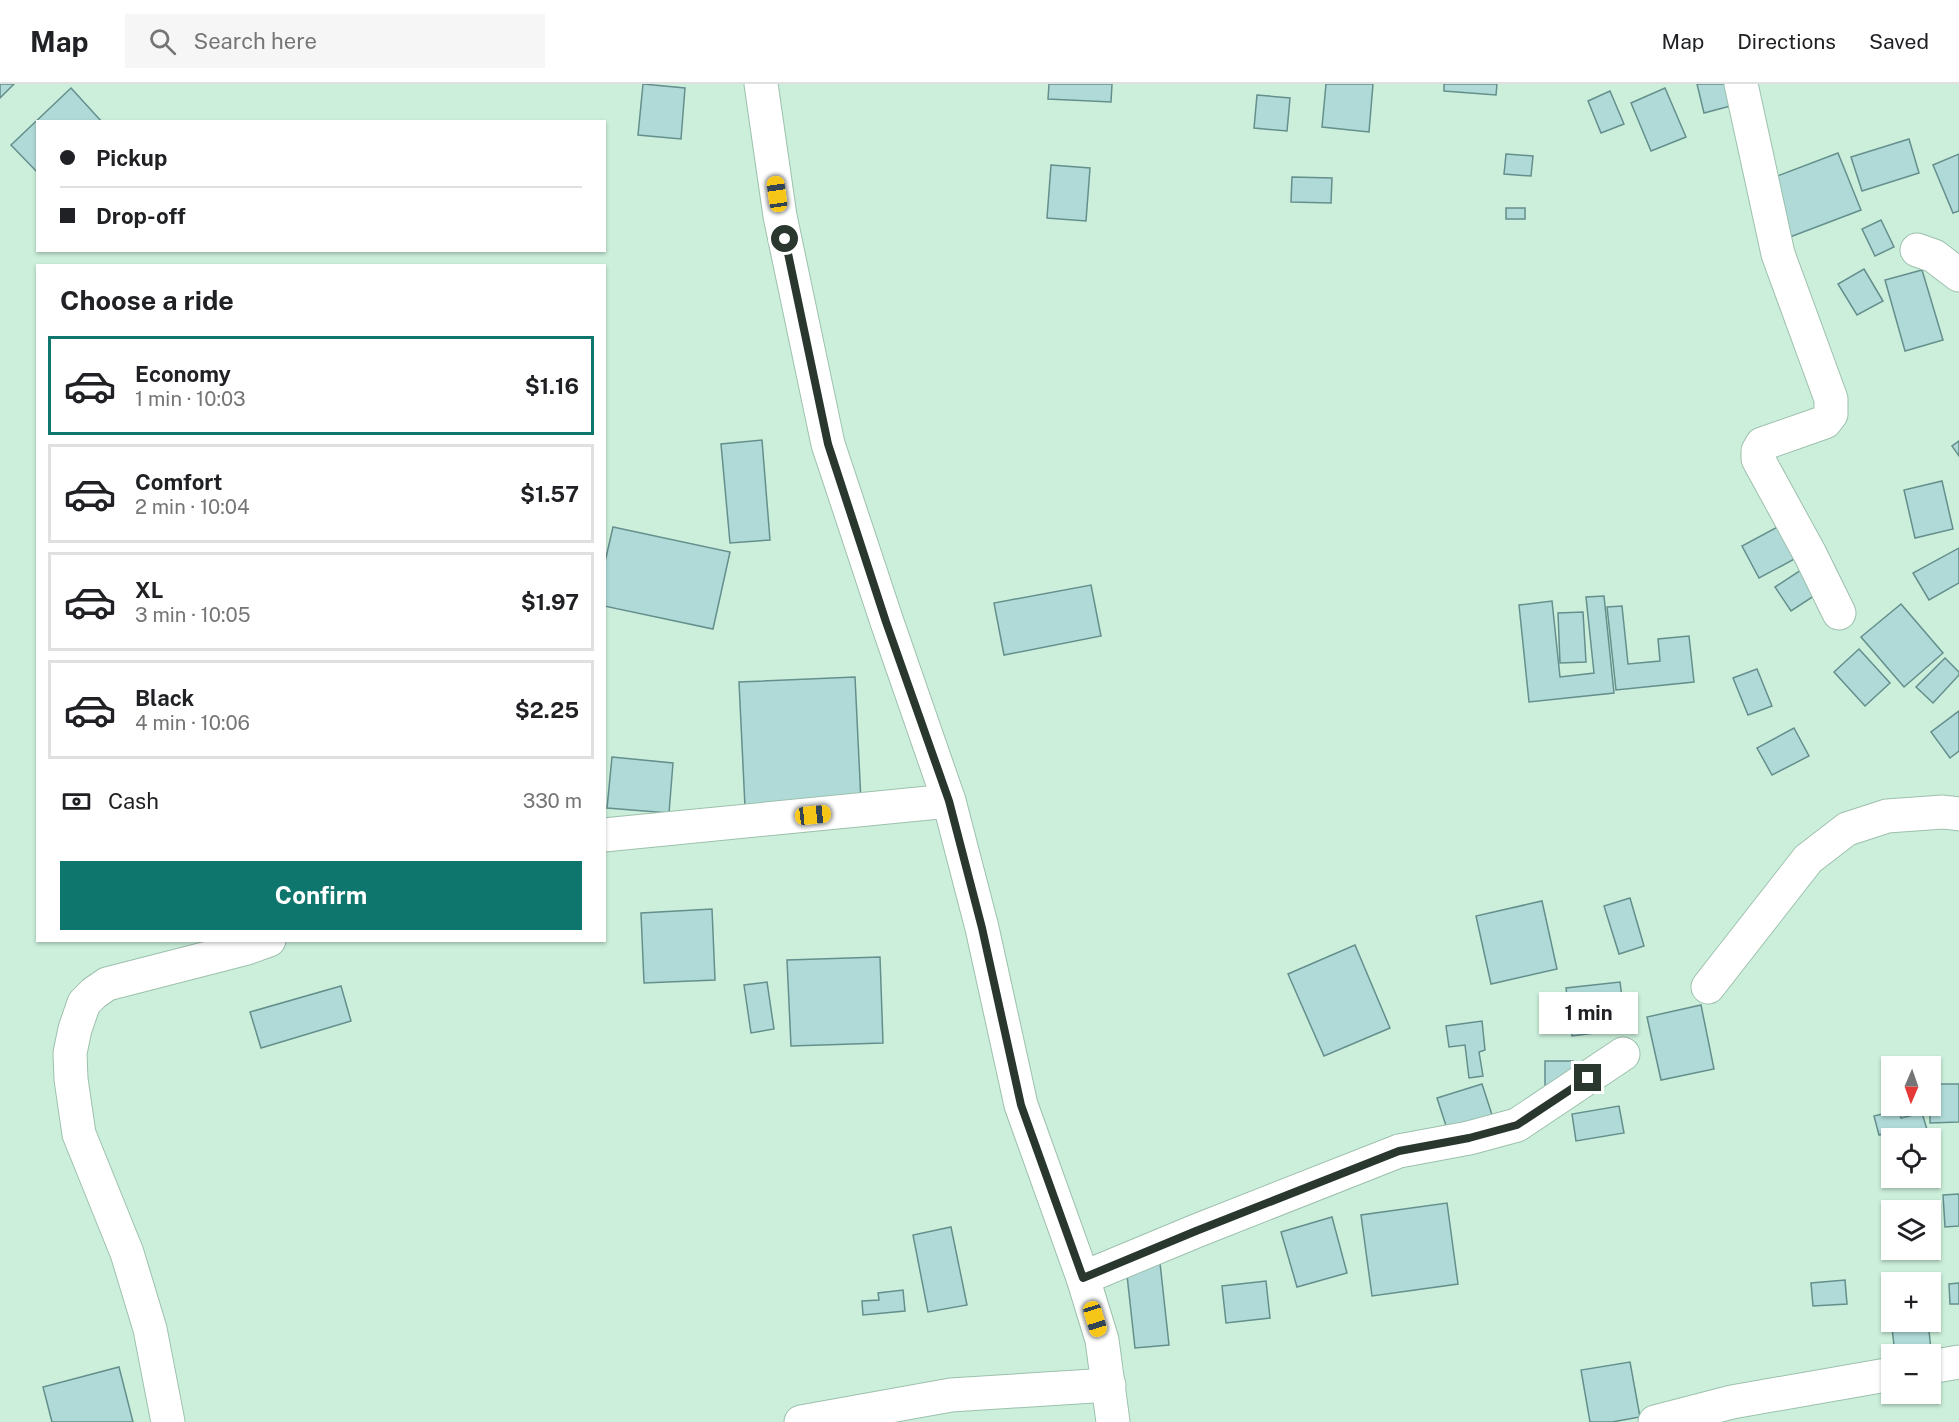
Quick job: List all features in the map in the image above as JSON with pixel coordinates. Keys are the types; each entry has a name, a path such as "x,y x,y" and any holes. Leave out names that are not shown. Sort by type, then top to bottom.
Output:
{"street":[{"path":"761,84 780,216 828,444 886,622 949,801 982,928 1021,1105 1083,1278 1102,1340 1113,1422"},
{"path":"1741,84 1778,254 1831,399 1831,414 1826,422 1762,444 1758,451 1758,459 1839,613"},
{"path":"1917,250 1934,256 1959,275"},
{"path":"606,836 949,801"},
{"path":"1708,987 1808,859 1847,829 1887,816 1942,812 1959,814"},
{"path":"168,1422 150,1329 127,1253 79,1134 71,1079 70,1053 84,1004 107,984 264,942"},
{"path":"1083,1278 1399,1151 1469,1138 1517,1125 1623,1054"},
{"path":"1941,1365 1959,1362"},
{"path":"1655,1422 1732,1402 1881,1376"},
{"path":"801,1422 951,1395 1109,1385"}],"building":[{"path":"0,84 14,84 0,98"},
{"path":"643,84 685,88 681,139 638,135"},
{"path":"1049,84 1112,84 1111,102 1048,99"},
{"path":"1326,84 1373,84 1369,132 1322,127"},
{"path":"1444,84 1497,84 1496,95 1444,91"},
{"path":"1697,84 1733,84 1738,104 1704,113"},
{"path":"71,88 100,120 37,120"},
{"path":"1665,88 1686,137 1651,151 1631,103"},
{"path":"1610,91 1624,124 1601,133 1588,101"},
{"path":"1257,95 1290,98 1287,131 1254,128"},
{"path":"36,121 36,171 11,145"},
{"path":"1909,139 1919,173 1862,191 1851,157"},
{"path":"1838,153 1861,210 1790,237 1767,180"},
{"path":"1506,154 1533,156 1531,176 1504,174"},
{"path":"1959,154 1959,211 1953,213 1933,165"},
{"path":"1051,165 1090,168 1086,221 1047,218"},
{"path":"1292,177 1332,178 1331,203 1291,202"},
{"path":"1506,208 1525,208 1525,219 1506,219"},
{"path":"1881,220 1894,247 1875,256 1862,229"},
{"path":"1864,269 1883,301 1857,315 1838,284"},
{"path":"1922,270 1943,340 1905,351 1885,280"},
{"path":"762,440 770,540 730,543 721,444"},
{"path":"1959,441 1959,456 1952,446"},
{"path":"1942,481 1953,529 1915,538 1904,490"},
{"path":"1783,524 1800,556 1759,578 1742,546"},
{"path":"613,527 730,552 713,629 606,606 606,557"},
{"path":"1959,548 1959,583 1929,600 1913,573"},
{"path":"1804,568 1820,592 1791,611 1775,587"},
{"path":"1091,585 1101,636 1004,655 994,603"},
{"path":"1604,596 1614,693 1529,702 1519,605 1552,601 1560,677 1594,673 1586,597"},
{"path":"1901,604 1943,653 1904,687 1861,637"},
{"path":"1622,606 1628,664 1660,661 1658,639 1689,636 1694,682 1616,690 1607,607"},
{"path":"1583,612 1586,662 1560,663 1558,613"},
{"path":"1859,649 1890,683 1865,706 1834,672"},
{"path":"1945,658 1959,672 1959,675 1933,703 1916,687"},
{"path":"1757,669 1772,706 1748,715 1733,678"},
{"path":"855,677 861,802 745,807 739,682"},
{"path":"1959,711 1959,751 1950,758 1931,732"},
{"path":"1794,728 1809,756 1772,775 1757,748"},
{"path":"612,757 673,763 669,813 607,808"},
{"path":"1630,898 1644,946 1619,954 1604,906"},
{"path":"1542,901 1557,969 1491,984 1476,916"},
{"path":"712,909 715,980 644,983 641,913"},
{"path":"1355,945 1390,1028 1324,1056 1288,974"},
{"path":"880,957 883,1043 791,1046 787,960"},
{"path":"767,982 774,1029 751,1033 744,985"},
{"path":"1620,982 1626,1029 1572,1036 1566,988"},
{"path":"341,986 351,1021 261,1048 250,1012"},
{"path":"1701,1005 1714,1069 1661,1080 1647,1017"},
{"path":"1482,1021 1485,1050 1479,1052 1483,1076 1469,1078 1465,1045 1449,1047 1446,1026"},
{"path":"1545,1061 1573,1061 1573,1085 1545,1086"},
{"path":"1482,1084 1496,1127 1451,1141 1437,1098"},
{"path":"1941,1084 1959,1084 1959,1122 1930,1123 1930,1116 1941,1116"},
{"path":"1619,1106 1624,1133 1576,1141 1572,1114"},
{"path":"1881,1114 1900,1116 1901,1118 1923,1116 1927,1128 1881,1128 1879,1135 1874,1116"},
{"path":"1959,1194 1959,1226 1945,1227 1943,1195"},
{"path":"1447,1203 1458,1284 1372,1296 1361,1215"},
{"path":"1332,1217 1347,1273 1297,1287 1281,1232"},
{"path":"951,1227 967,1305 928,1312 913,1235"},
{"path":"1160,1263 1169,1345 1135,1348 1126,1266"},
{"path":"1845,1280 1847,1304 1813,1306 1811,1283"},
{"path":"1266,1281 1270,1318 1226,1323 1222,1286"},
{"path":"1959,1283 1959,1304 1950,1304 1949,1284"},
{"path":"903,1290 905,1311 863,1315 862,1301 879,1300 878,1293"},
{"path":"1892,1332 1929,1332 1930,1344 1894,1344"},
{"path":"1630,1362 1640,1417 1612,1422 1590,1422 1581,1370"},
{"path":"119,1367 133,1422 52,1422 43,1387"}],"route":[{"path":"785,239 828,444 886,622 949,801 982,928 1021,1105 1083,1278 1399,1151 1469,1138 1517,1125 1588,1078"}]}
